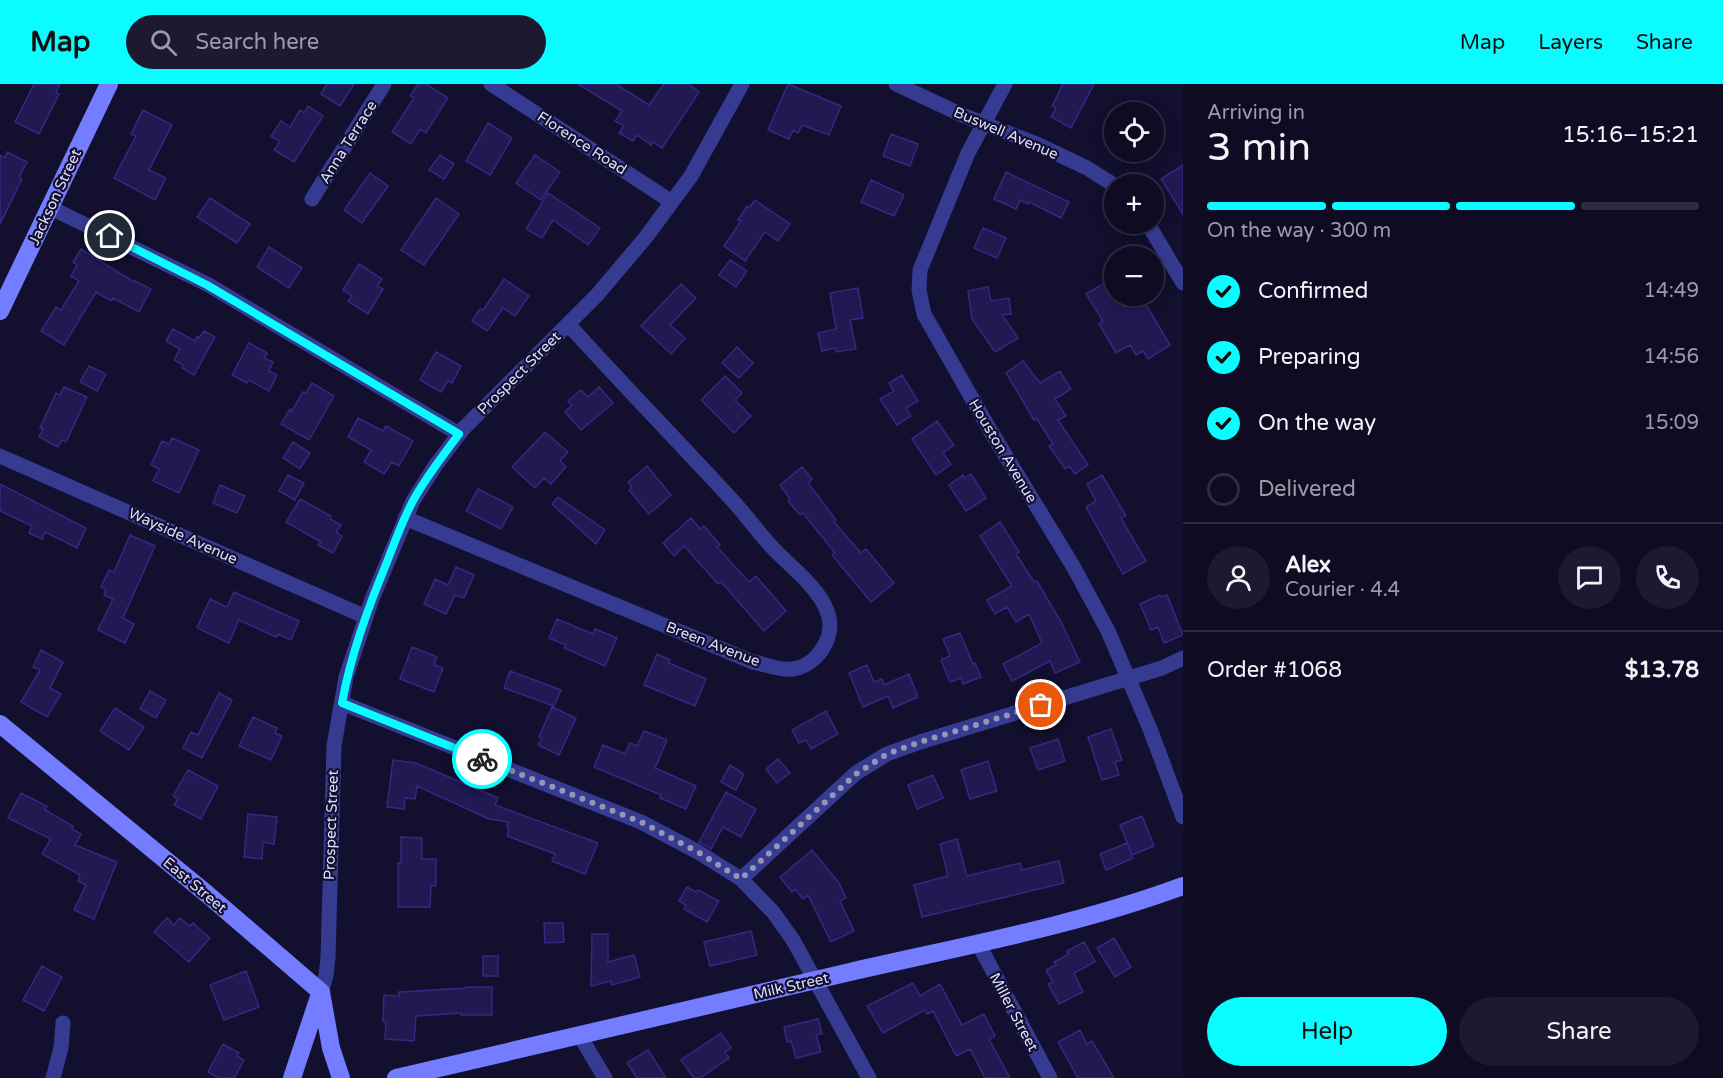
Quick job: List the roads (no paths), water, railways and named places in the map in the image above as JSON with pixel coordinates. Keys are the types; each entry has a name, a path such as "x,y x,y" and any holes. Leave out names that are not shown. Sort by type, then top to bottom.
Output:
{"street":[{"name":"Jackson Street","path":"0,311 109,84"},
{"name":"Anna Terrace","path":"312,199 384,84"},
{"name":"Florence Road","path":"491,84 672,202"},
{"name":"Prospect Street","path":"292,1078 326,976 334,746 346,676 366,616 405,518 429,475 459,434 618,270 672,202 691,176 742,84"},
{"name":"Buswell Avenue","path":"896,84 1087,168 1104,179"},
{"name":"Houston Avenue","path":"1005,84 968,153 920,270 919,290 924,314 1108,631 1129,677 1183,817"},
{"path":"51,208 207,285 459,434"},
{"path":"1154,234 1183,283"},
{"name":"Breen Avenue","path":"405,518 753,662 793,669 811,662 822,650 830,635 831,622 818,596 568,324"},
{"name":"Wayside Avenue","path":"0,456 366,616"},
{"path":"741,879 856,774 887,754 1162,668 1183,658"},
{"path":"342,703 641,822 698,852 741,879 773,912 793,940 869,1078"},
{"name":"East Street","path":"0,724 321,992"},
{"name":"Milk Street","path":"396,1078 816,980 979,945 1092,916 1183,885"},
{"name":"Miller Street","path":"979,945 1050,1078"},
{"path":"321,992 331,1048 341,1078"},
{"path":"52,1078 61,1047 63,1023"},
{"path":"580,1035 605,1078"}]}
